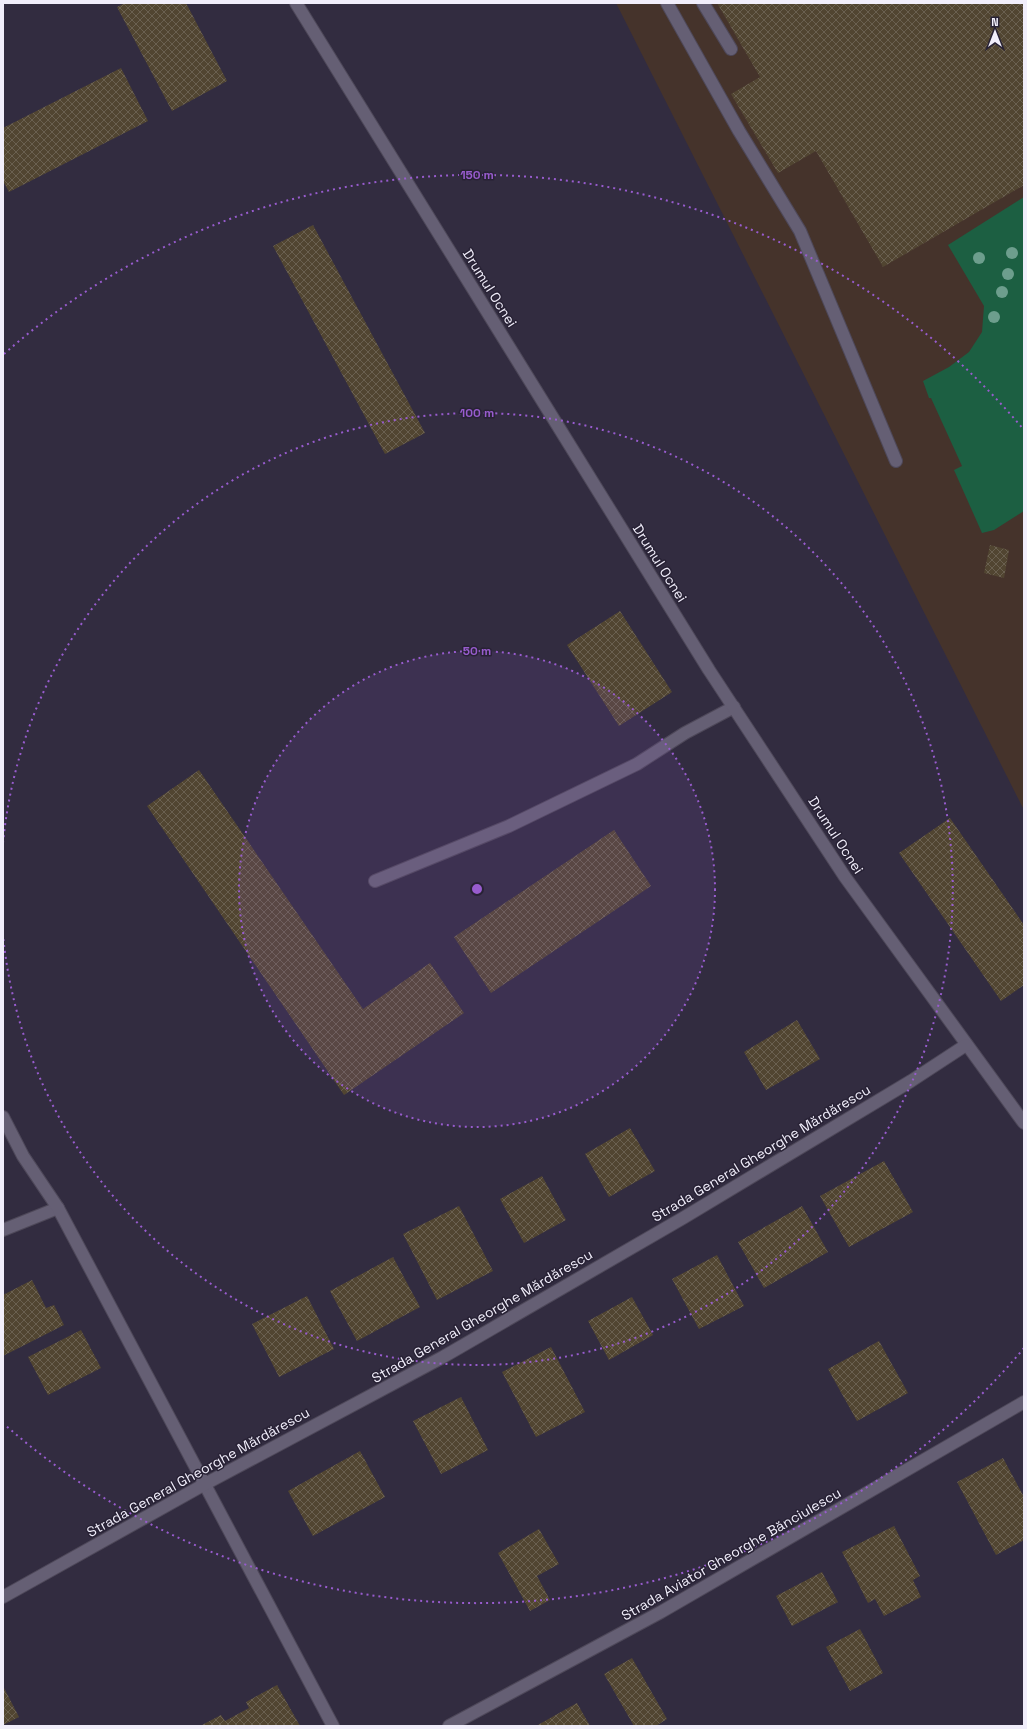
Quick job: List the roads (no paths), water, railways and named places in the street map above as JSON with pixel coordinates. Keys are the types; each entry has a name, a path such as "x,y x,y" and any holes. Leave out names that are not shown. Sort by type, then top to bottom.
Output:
{"street":[{"name":"Drumul Ocnei","path":"296,3 705,664 844,877 1024,1123"},
{"path":"667,3 739,131 800,231 896,461"},
{"path":"704,3 731,49"},
{"path":"376,881 509,826 637,764 685,733 734,707"},
{"name":"Strada General Gheorghe Mărdărescu","path":"3,1597 205,1484 443,1358 912,1081 966,1045"},
{"path":"3,1117 23,1156 58,1208 333,1726"},
{"path":"3,1230 58,1208"},
{"name":"Strada Aviator Gheorghe Bănciulescu","path":"449,1726 661,1612 1024,1402"}]}
